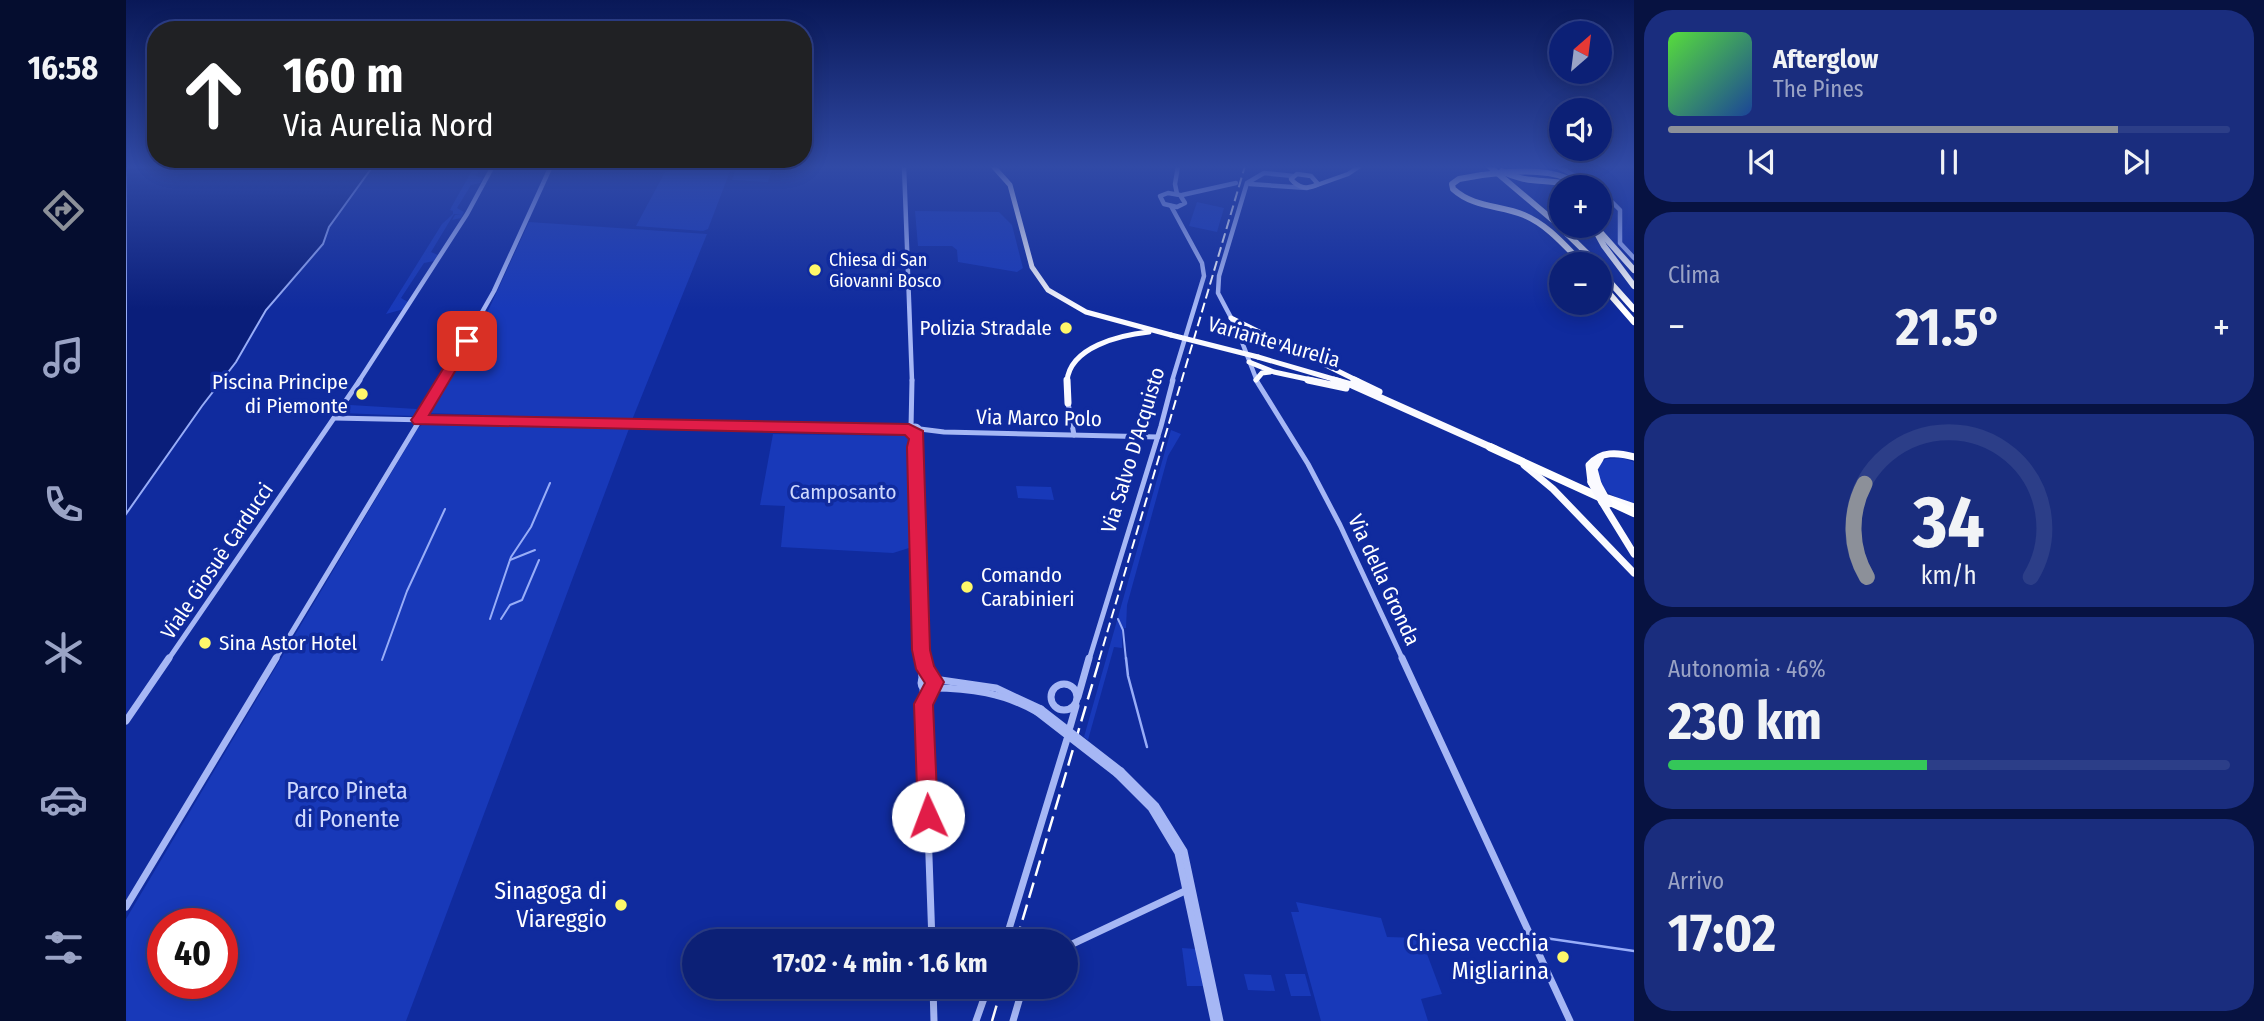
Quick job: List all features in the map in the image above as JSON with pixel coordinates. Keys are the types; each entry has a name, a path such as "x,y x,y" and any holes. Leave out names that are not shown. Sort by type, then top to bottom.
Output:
{"highway":[{"name":"Variante Aurelia","path":"1018,214 1032,267 1041,283 1072,306 1336,377 1607,502"},
{"path":"1518,214 1536,222 1549,234"},
{"path":"1545,214 1584,252"},
{"path":"1554,238 1570,252"},
{"path":"1600,238 1634,286"},
{"path":"1605,238 1634,270"},
{"path":"1612,279 1634,301"},
{"path":"1612,284 1634,309"},
{"path":"1612,297 1634,322"},
{"path":"1231,318 1397,403"},
{"name":"Variante Aurelia","path":"1134,324 1171,334"},
{"path":"1237,330 1251,328"},
{"path":"1068,403 1068,373 1077,358 1129,335 1159,332"},
{"path":"1249,362 1274,372 1342,386 1397,403"},
{"path":"1256,380 1262,373 1274,372"},
{"name":"Variante Aurelia","path":"1397,403 1490,447 1540,477 1634,573"},
{"path":"1490,447 1634,510"},
{"path":"1634,458 1615,456 1600,459 1594,469 1594,483 1634,546"},
{"path":"1607,502 1634,510"},
{"path":"1607,502 1634,554"}],"street":[{"name":"Viale Giosuè Carducci","path":"126,721 334,418 433,269 465,214"},
{"path":"126,907 487,305 529,214"},
{"path":"906,214 913,415 917,432 914,447 922,679 929,688 993,692 1039,711"},
{"name":"Via Salvo D'Acquisto","path":"1073,688 1059,685 1051,691 1052,702 1064,710 1070,727 1126,534 1158,437 1182,342 1204,276 1202,263 1176,214"},
{"name":"Via della Gronda","path":"1238,214 1217,285 1219,296 1237,330 1256,380 1309,465 1340,525 1570,1021"},
{"path":"1620,214 1620,243 1634,258"},
{"path":"1068,403 1072,435"},
{"name":"Via Marco Polo","path":"334,418 1158,437"},
{"path":"410,435 428,420"},
{"path":"1059,434 1072,425"},
{"path":"1072,425 1087,435"},
{"path":"921,650 935,685 929,688 923,704 932,929"},
{"path":"922,679 932,678 996,688 1017,696 1148,796 1171,826 1185,854 1214,1021"},
{"path":"1078,697 1073,688 1084,679"},
{"path":"1064,710 1076,706"},
{"path":"1009,929 1067,739"},
{"path":"1078,942 1191,893"},
{"path":"1191,893 1220,1021"},
{"path":"933,999 934,1021"},
{"path":"976,1021 984,999"},
{"path":"1013,1021 1019,999"}],"green space":[{"path":"453,214 463,214 461,218 452,220 455,215 461,215 454,214 431,252 438,255 434,261 424,263 401,298 408,302 404,309 386,314 442,224"},
{"path":"643,214 714,214 708,229 703,231 636,226"},
{"path":"915,214 1001,214 1012,225 1023,268 1017,272 958,262 957,250 952,246 918,246"},
{"path":"1193,214 1222,214 1217,232 1189,226"},
{"path":"529,222 707,234 632,420 426,413 487,313"},
{"path":"350,405 417,409 413,416 342,413"},
{"name":"Parco Pineta di Ponente","path":"423,424 630,426 406,1021 126,1021 126,919 418,428"},
{"path":"1171,430 1181,434 1168,456 1127,605 1126,628 1122,628 1122,648 1114,647 1088,740 1084,737"},
{"name":"Camposanto","path":"773,434 909,436 913,537 909,538 909,548 893,553 781,547 785,506 760,505"},
{"path":"1622,458 1634,462 1634,506 1607,491 1598,473 1598,464 1606,459"},
{"path":"1016,486 1051,487 1054,500 1018,498"},
{"path":"1296,902 1381,918 1387,937 1421,938 1442,994 1421,999 1428,1021 1321,1021 1291,912 1299,912"},
{"path":"1182,948 1196,949 1203,986 1187,986"},
{"path":"1244,974 1271,975 1275,991 1248,990"},
{"path":"1285,974 1305,974 1311,996 1291,996"}],"shaded area":[{"path":"126,214 339,214 329,227 323,244 266,310 236,362 126,514"}],"waterway":[{"path":"490,619 511,557 531,527 550,483"},
{"path":"382,660 407,591 445,509"},
{"path":"510,560 535,550"},
{"path":"501,619 510,605 522,600 539,560"},
{"path":"1118,619 1123,630 1126,660"},
{"path":"1126,658 1128,676 1147,747"},
{"path":"1538,937 1634,951"}],"railway":[{"path":"1099,660 1231,214"},
{"path":"1020,929 1100,658"},
{"path":"992,1021 998,999"}],"place":[{"name":"Chiesa di San Giovanni Bosco","path":"815,270"},
{"name":"Polizia Stradale","path":"1066,328"},
{"name":"Piscina Principe di Piemonte","path":"362,394"},
{"name":"Comando Carabinieri","path":"967,587"},
{"name":"Sina Astor Hotel","path":"205,643"},
{"name":"Sinagoga di Viareggio","path":"621,905"},
{"name":"Chiesa vecchia Migliarina","path":"1563,957"}],"route":[{"path":"467,341 419,420 909,430 912,435 917,435 914,447 921,650 926,669 935,682 923,704 928,816"}]}
